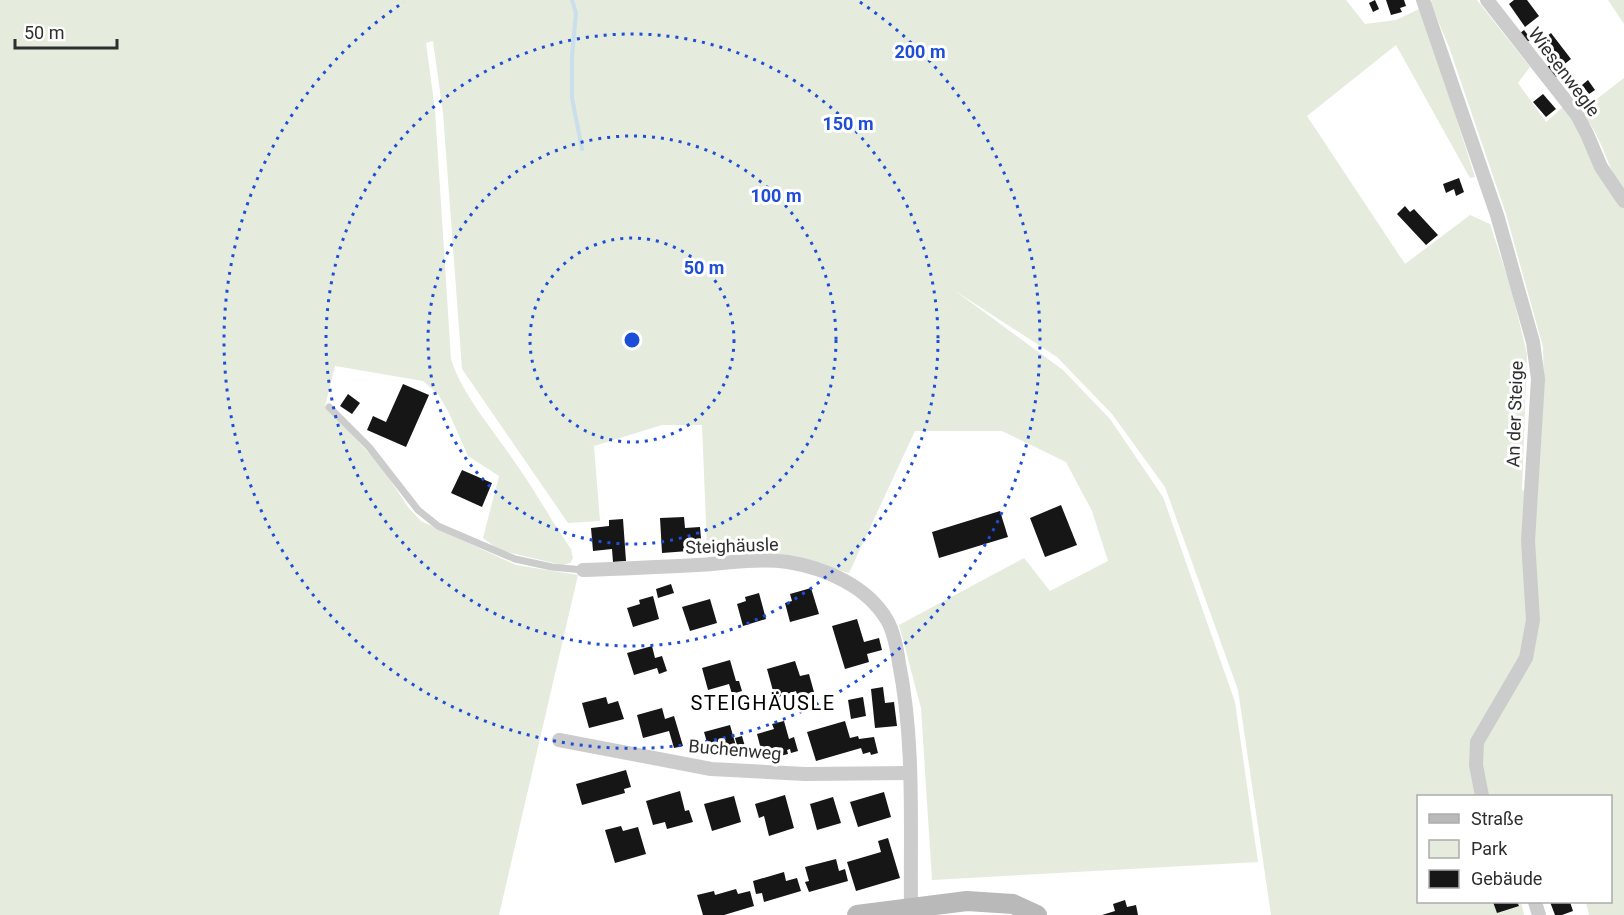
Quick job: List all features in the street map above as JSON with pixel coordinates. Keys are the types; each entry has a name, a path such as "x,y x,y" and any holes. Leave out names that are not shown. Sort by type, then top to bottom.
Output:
{"street":[{"name":"An der Steige","path":"1423,0 1497,215 1533,342 1538,379 1528,541 1533,620 1526,658 1478,742 1476,765 1482,795"},
{"name":"Wiesenwegle","path":"1487,0 1577,115 1601,167 1624,201"},
{"name":"Steighäusle","path":"584,570 754,561 786,562 805,565 839,577 875,602 888,621 896,644 907,699 910,774 903,911"},
{"name":"Buchenweg","path":"559,740 711,769 805,774 910,774"},
{"path":"857,915 903,911 966,901 1013,904 1037,915"}],"lane":[{"name":"Steighäusle","path":"329,407 369,447 418,510 438,526 515,559 552,567 584,570"}],"green space":[{"path":"0,0 1346,0 1365,24 1396,20 1421,8 1475,177 1470,178 1396,45 1307,116 1405,264 1470,215 1490,224 1511,288 1527,354 1522,490 1536,495 1544,380 1543,347 1506,214 1449,47 1430,2 1432,0 1477,0 1530,67 1518,83 1546,122 1563,107 1573,117 1624,204 1624,915 1589,915 1586,903 1612,903 1612,795 1417,795 1417,903 1521,903 1524,915 1271,915 1238,690 1165,487 1112,414 1057,357 954,290 1063,370 1110,419 1163,497 1235,702 1258,862 932,880 921,708 899,625 1024,558 1050,591 1108,561 1092,511 1066,462 1002,431 915,431 849,573 787,557 707,546 702,425 662,425 594,446 600,521 568,523 462,369 443,113 433,41 426,43 435,110 451,359 471,400 571,549 573,558 570,563 562,565 499,550 483,538 499,476 468,456 438,394 423,381 335,366 325,406 381,466 408,507 421,521 516,565 578,575 499,915 0,915"},
{"path":"1608,0 1624,0 1624,24"},
{"path":"1624,78 1624,194 1594,131 1580,112"}],"building":[{"path":"1375,0 1379,9 1373,12 1369,3"},
{"path":"1386,0 1404,0 1406,6 1400,8 1402,12 1391,15"},
{"path":"1514,0 1527,0 1539,16 1525,27 1509,4"},
{"path":"1524,30 1531,39 1526,43 1519,34"},
{"path":"1551,33 1571,59 1562,66 1565,70 1554,79 1546,68 1552,63 1537,44"},
{"path":"1588,80 1595,90 1589,94 1582,85"},
{"path":"1543,94 1556,109 1546,117 1533,102"},
{"path":"1459,178 1464,192 1456,196 1454,189 1446,193 1443,184"},
{"path":"1405,206 1410,212 1414,209 1438,235 1426,245 1397,214"},
{"path":"403,384 429,395 406,447 367,430 373,416 386,422"},
{"path":"348,394 360,403 352,414 340,406"},
{"path":"462,470 492,483 482,507 451,493"},
{"path":"1061,505 1077,545 1045,557 1030,518"},
{"path":"1000,511 1008,537 939,558 932,532"},
{"path":"684,517 685,528 700,527 702,550 662,553 660,518"},
{"path":"623,519 626,561 613,562 612,549 593,551 591,528 609,526 609,520"},
{"path":"671,584 674,593 658,598 656,589"},
{"path":"811,588 819,614 790,622 785,603 792,601 790,594"},
{"path":"759,593 766,619 743,626 737,604 746,601 745,597"},
{"path":"653,596 659,619 633,627 627,608 640,604 639,600"},
{"path":"710,599 717,623 690,631 682,607"},
{"path":"857,619 864,642 879,638 882,650 867,654 869,662 845,669 832,626"},
{"path":"652,646 655,658 662,656 667,671 659,674 657,668 634,675 627,653"},
{"path":"730,660 736,681 739,681 742,691 732,694 729,684 708,690 702,668"},
{"path":"795,661 800,676 809,674 814,692 797,697 796,691 775,698 767,669"},
{"path":"883,687 885,703 894,702 897,726 875,728 871,689"},
{"path":"606,697 608,704 618,701 624,719 589,728 582,703"},
{"path":"863,697 866,716 851,719 848,700"},
{"path":"662,708 665,719 674,716 683,746 674,748 669,731 643,738 637,715"},
{"path":"784,721 789,739 794,737 798,751 791,753 790,749 787,750 788,754 780,756 779,752 763,757 757,734 774,729 772,724"},
{"path":"845,721 850,738 874,737 878,753 863,754 861,748 816,761 807,732"},
{"path":"730,725 736,746 726,749 727,753 722,755 720,750 710,753 704,732"},
{"path":"742,736 746,750 739,752 735,738"},
{"path":"626,770 631,787 624,789 625,793 582,805 576,784"},
{"path":"680,791 685,811 689,810 693,822 667,829 665,822 653,825 646,801"},
{"path":"884,792 891,817 858,827 850,802"},
{"path":"785,795 794,828 769,836 764,816 759,818 755,804"},
{"path":"734,796 741,822 712,831 704,804"},
{"path":"833,797 841,823 817,830 810,804"},
{"path":"621,826 623,831 638,827 646,854 615,863 605,830"},
{"path":"888,838 900,878 856,891 847,862 881,852 878,841"},
{"path":"836,859 839,871 845,869 848,881 809,892 805,882 809,881 805,867"},
{"path":"784,872 786,881 797,878 801,891 764,902 762,893 756,894 753,881"},
{"path":"736,889 738,894 750,891 754,906 724,915 703,915 697,895 714,891 715,895"},
{"path":"1125,900 1127,907 1136,905 1138,915 1102,915 1115,911 1113,904"},
{"path":"1493,903 1518,903 1519,906 1497,913"},
{"path":"1550,903 1570,903 1573,911 1555,915"}],"waterway":[{"path":"572,0 576,13 572,56 572,98 582,149"}],"district":[{"name":"STEIGHÄUSLE","path":"763,703"}]}
